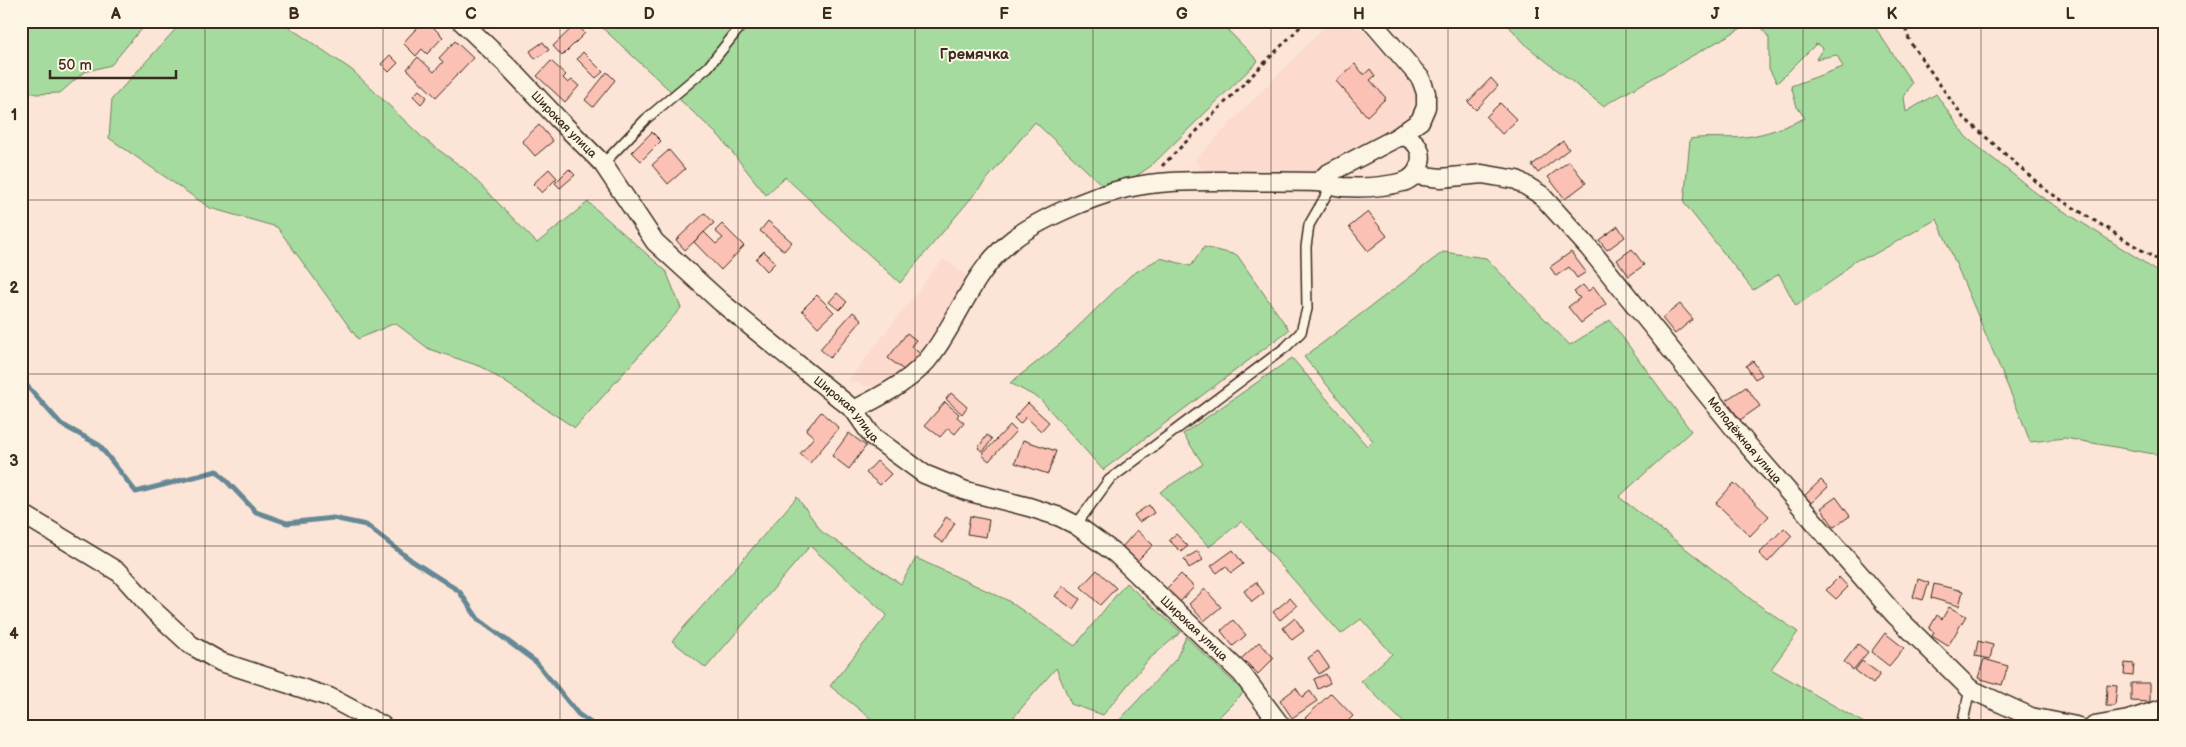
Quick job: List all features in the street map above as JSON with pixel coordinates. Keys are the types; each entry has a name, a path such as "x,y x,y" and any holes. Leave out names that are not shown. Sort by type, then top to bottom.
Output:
{"street":[{"name":"Широкая улица","path":"461,21 604,164 655,242 722,303 854,410 872,436 924,474 966,491 1029,506 1076,525 1116,554 1242,674 1281,726"},
{"path":"1326,183 1327,174 1396,138 1420,121 1426,107 1426,93 1421,78 1371,21"},
{"path":"854,410 892,390 933,354 981,273 1002,248 1026,231 1057,214 1126,188 1148,184 1181,181 1326,183 1342,187 1404,182 1415,175 1420,165 1420,152 1415,143 1406,136 1396,138"},
{"name":"Молодёжная улица","path":"1415,175 1441,178 1482,174 1517,180 1541,194 1589,248 1746,443 1895,615 1970,689 2031,718 2076,726"},
{"path":"21,513 120,573 154,611 191,645 221,662 329,697 384,726"},
{"path":"2094,726 2128,720 2165,708"}],"lane":[{"path":"604,164 646,119 708,67 745,21"},
{"path":"1076,525 1109,480 1286,347 1300,332 1308,309 1306,247 1309,225 1326,183"},
{"path":"1962,726 1970,689"}],"path":[{"path":"1148,184 1154,173 1306,21"},
{"path":"1903,21 1910,42 1962,116 2048,191 2165,266"}],"shaded area":[{"path":"1330,21 1354,21 1419,91 1407,117 1378,141 1324,175 1213,178 1194,161"},
{"path":"943,259 976,281 959,309 891,391 848,381"}],"green space":[{"path":"21,21 151,21 136,35 111,65 84,72 60,93 36,94 21,88"},
{"path":"183,21 240,21 246,26 251,21 280,21 352,70 424,139 466,170 537,243 588,202 666,271 681,308 575,428 482,367 429,349 395,323 358,339 277,227 210,208 109,138 112,99"},
{"path":"595,21 1219,21 1258,61 1151,166 1129,181 1103,186 1035,122 900,283 785,177 766,195 720,137"},
{"path":"1504,21 1754,21 1603,106 1528,47"},
{"path":"1757,21 1871,21 1912,83 1904,97 1906,112 1936,94 1966,137 2040,196 2142,261 2165,278 2165,456 2065,438 2030,442 1937,219 1871,256 1855,260 1839,276 1796,306 1779,274 1753,290 1684,203 1690,139 1753,136 1776,130 1805,118 1797,107 1791,86 1843,67 1837,55 1816,59 1823,48 1816,44 1777,83 1769,69 1769,38"},
{"path":"1204,247 1237,255 1289,330 1103,470 1040,399 1010,383 1060,344 1131,275 1160,258 1191,266"},
{"path":"1443,252 1486,258 1570,345 1610,320 1691,431 1619,497 1756,603 1798,632 1771,669 1869,726 1407,726 1361,681 1392,654 1361,619 1341,634 1242,521 1209,547 1160,492 1203,464 1183,434 1292,358 1367,446 1373,441 1304,357"},
{"path":"797,497 822,532 901,584 916,558 1007,600 1075,646 1126,583 1181,632 1148,660 1103,715 1071,704 1056,668 1006,726 880,726 830,686 887,615 810,546 706,668 672,641"},
{"path":"1186,637 1244,692 1210,726 1114,726 1176,659"}],"building":[{"path":"423,21 427,21 443,37 427,54 422,49 416,56 403,43"},
{"path":"576,24 585,33 562,56 553,46"},
{"path":"455,41 473,58 436,97 407,69 418,57 434,72 443,62 439,58"},
{"path":"543,42 549,50 535,59 530,51"},
{"path":"583,52 603,72 596,78 577,59"},
{"path":"390,55 398,63 389,72 381,64"},
{"path":"551,61 566,75 563,78 568,83 572,80 579,86 565,102 537,76"},
{"path":"1355,64 1364,75 1370,69 1375,76 1370,80 1386,98 1367,116 1336,81"},
{"path":"607,72 615,80 593,107 585,100"},
{"path":"1491,78 1498,86 1476,110 1468,102"},
{"path":"419,90 427,97 421,104 413,96"},
{"path":"1500,103 1517,120 1502,134 1486,117"},
{"path":"539,125 553,141 535,156 522,141"},
{"path":"652,132 661,141 641,161 632,152"},
{"path":"1563,141 1569,149 1538,173 1532,165"},
{"path":"669,150 685,169 668,184 652,165"},
{"path":"1569,161 1586,183 1565,199 1548,177"},
{"path":"549,169 557,178 542,193 533,184"},
{"path":"569,169 575,175 560,188 555,183"},
{"path":"1368,212 1387,236 1368,251 1349,227"},
{"path":"705,213 714,223 685,250 676,240"},
{"path":"768,221 792,242 784,251 760,231"},
{"path":"722,224 744,246 721,270 694,242 704,232 716,244 723,238 715,231"},
{"path":"1618,226 1625,237 1607,250 1599,240"},
{"path":"1632,249 1644,265 1629,276 1617,260"},
{"path":"764,251 775,263 767,271 756,259"},
{"path":"1571,252 1586,272 1577,278 1569,267 1556,276 1550,267"},
{"path":"1583,285 1588,291 1594,287 1606,304 1581,323 1568,307 1580,298 1574,292"},
{"path":"837,293 847,302 839,310 829,302"},
{"path":"817,295 834,312 818,327 802,310"},
{"path":"1680,304 1693,319 1675,334 1662,318"},
{"path":"853,312 862,320 830,358 820,349"},
{"path":"907,333 916,340 911,346 923,356 909,374 888,358"},
{"path":"1753,361 1762,375 1755,379 1746,366"},
{"path":"1746,387 1760,406 1740,420 1726,400"},
{"path":"951,393 967,407 962,414 946,399"},
{"path":"945,402 959,414 957,417 964,423 955,434 948,428 940,437 925,425"},
{"path":"1028,403 1049,422 1041,431 1026,417 1020,424 1014,418"},
{"path":"821,412 839,428 810,463 800,454 814,437 806,430"},
{"path":"1010,425 1016,431 989,461 982,455"},
{"path":"849,433 866,446 849,469 832,456"},
{"path":"987,435 992,439 983,452 978,448"},
{"path":"1023,440 1056,451 1048,474 1015,463"},
{"path":"877,461 891,474 880,485 866,473"},
{"path":"1821,480 1828,487 1810,504 1804,496"},
{"path":"1734,483 1769,516 1750,536 1716,503"},
{"path":"1836,497 1850,516 1834,527 1821,508"},
{"path":"1149,505 1154,513 1139,522 1134,515"},
{"path":"970,516 989,520 986,537 967,534"},
{"path":"946,517 955,523 943,543 934,537"},
{"path":"1784,528 1792,536 1768,562 1759,554"},
{"path":"1137,530 1153,545 1137,561 1122,547"},
{"path":"1176,534 1188,546 1181,552 1169,540"},
{"path":"1233,550 1243,564 1231,573 1226,566 1217,573 1211,566"},
{"path":"1198,551 1203,560 1189,568 1184,559"},
{"path":"1097,570 1116,588 1100,605 1081,587"},
{"path":"1181,574 1194,587 1179,603 1165,590"},
{"path":"1839,577 1848,587 1836,599 1826,590"},
{"path":"1918,579 1929,583 1923,600 1913,597"},
{"path":"1256,582 1264,593 1252,602 1244,591"},
{"path":"1934,584 1963,591 1959,606 1931,598"},
{"path":"1063,586 1080,599 1073,609 1055,596"},
{"path":"1205,589 1221,607 1204,621 1189,604"},
{"path":"1290,598 1297,606 1280,620 1273,612"},
{"path":"1949,607 1966,616 1948,646 1932,636 1934,632 1929,629 1937,615 1942,619"},
{"path":"1295,618 1304,631 1292,640 1283,628"},
{"path":"1233,620 1246,635 1233,646 1221,631"},
{"path":"1885,633 1904,648 1889,666 1871,652"},
{"path":"1978,641 1993,645 1990,659 1975,656"},
{"path":"1259,642 1274,658 1258,674 1242,658"},
{"path":"1858,644 1868,652 1853,670 1844,662"},
{"path":"1318,651 1329,667 1319,674 1308,658"},
{"path":"1984,659 2008,666 2002,685 1978,678"},
{"path":"1862,661 1880,674 1873,684 1855,670"},
{"path":"2125,663 2134,664 2133,675 2124,674"},
{"path":"1326,674 1330,683 1318,689 1314,679"},
{"path":"2131,683 2150,683 2150,702 2131,701"},
{"path":"2107,685 2117,686 2115,706 2106,706"},
{"path":"1296,688 1302,697 1310,691 1317,701 1292,718 1280,700"},
{"path":"1331,693 1353,716 1343,726 1313,726 1305,718"}],"waterway":[{"path":"21,385 28,387 61,424 99,445 136,492 217,471 256,512 287,523 333,518 366,525 411,560 459,591 478,619 536,662 578,714 595,726"}],"district":[{"name":"Гремячка","path":"974,54"}]}
